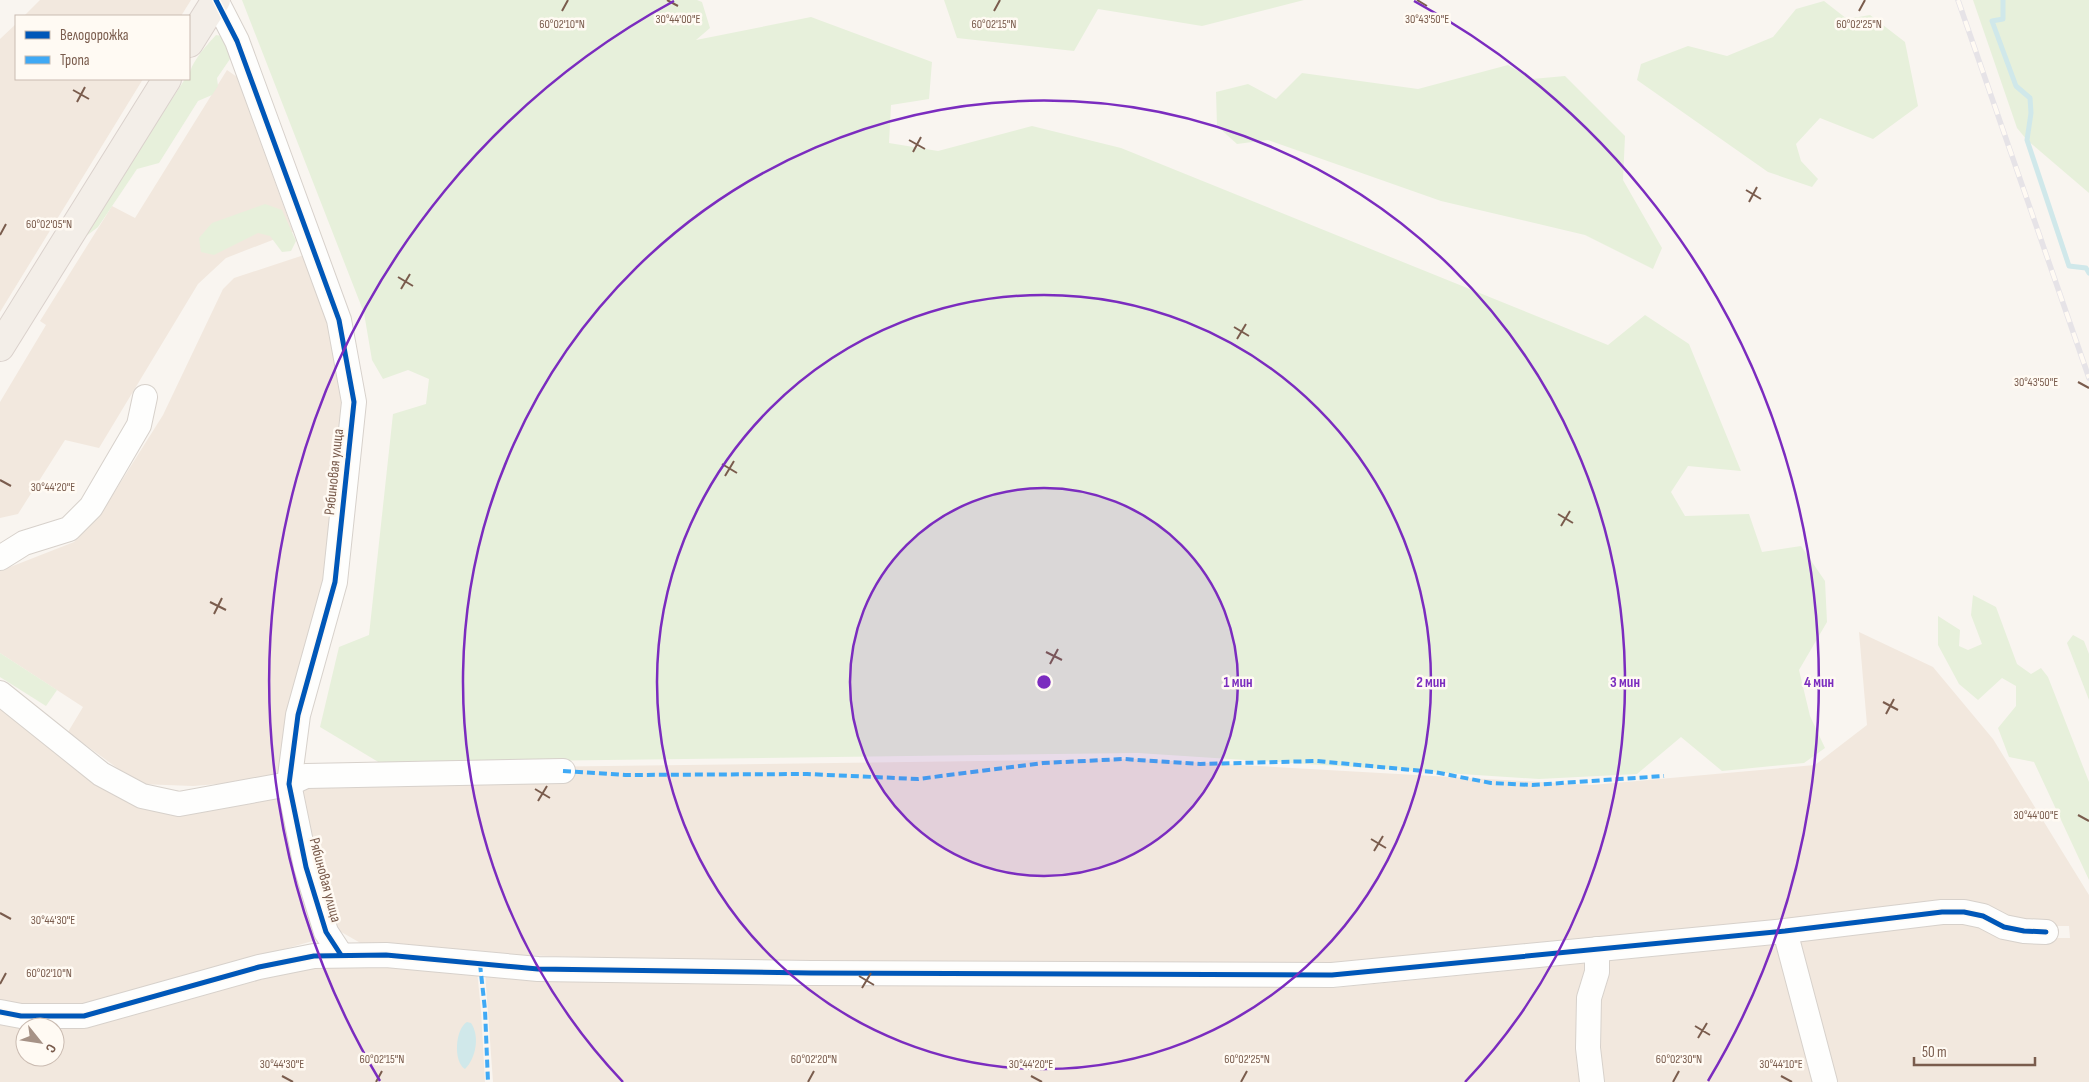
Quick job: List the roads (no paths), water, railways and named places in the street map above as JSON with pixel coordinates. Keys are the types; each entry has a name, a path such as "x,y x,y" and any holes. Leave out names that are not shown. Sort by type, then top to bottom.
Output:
{"main road":[{"path":"190,41 216,0"},
{"path":"0,347 166,80"}],"street":[{"name":"Рябиновая улица","path":"216,0 237,41 339,320 354,402 335,582 298,715 289,784 306,867 326,932 341,956"},
{"path":"0,558 24,543 68,529 91,508 139,425 145,397"},
{"path":"0,693 101,774 142,796 179,804 289,784 306,776 330,774 563,771"},
{"path":"0,1012 21,1016 84,1016 259,967 314,956 386,955 538,969 820,973 1332,975 1785,931 1942,912 1964,912 1983,916 2004,927 2024,931 2046,932"},
{"path":"1785,931 1824,1082"},
{"path":"1592,1082 1588,1048 1589,998 1598,972 1597,949"}],"water":[{"path":"467,1022 471,1023 474,1028 476,1047 472,1059 465,1069 459,1060 457,1046 460,1031"}],"waterway":[{"path":"2003,0 2003,19 1992,21 2016,86 2030,98 2031,113 2027,140 2069,266 2086,268 2089,273"}],"railway":[{"path":"1958,0 2089,378"}]}
